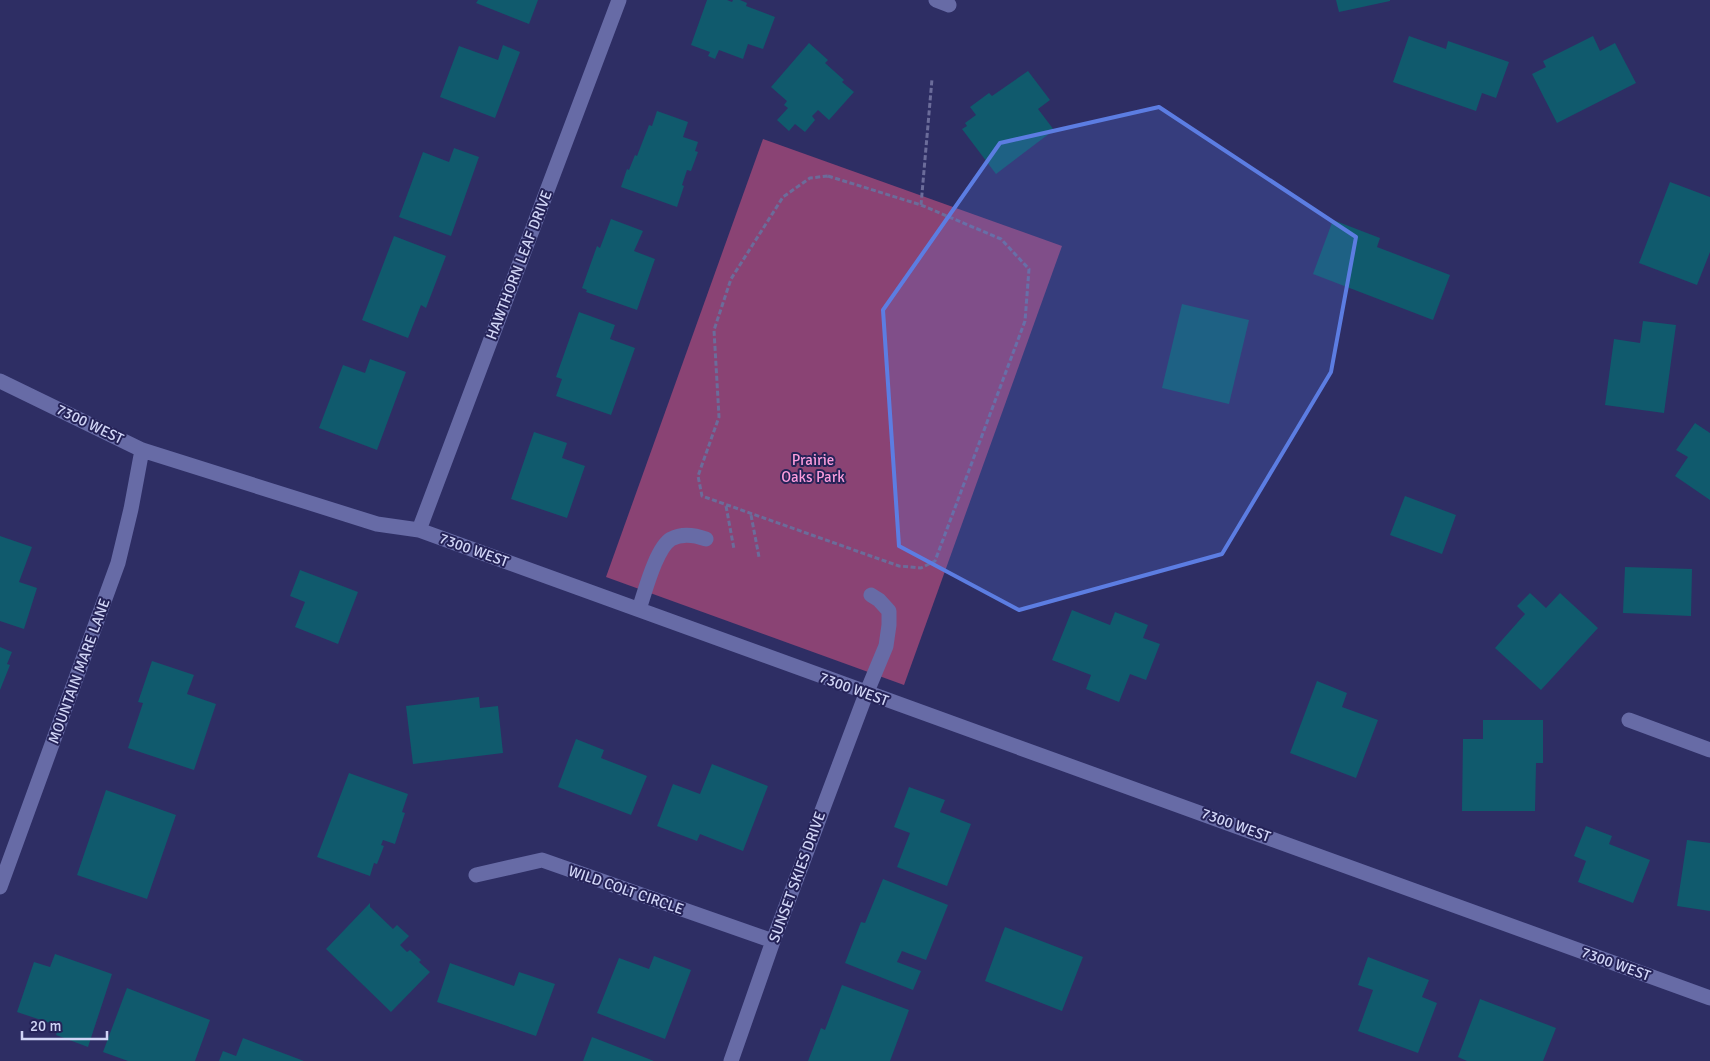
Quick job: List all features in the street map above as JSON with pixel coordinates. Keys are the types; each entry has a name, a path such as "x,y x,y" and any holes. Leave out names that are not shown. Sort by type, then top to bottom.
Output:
{"street":[{"name":"HAWTHORN LEAF DRIVE","path":"419,530 619,0"},
{"name":"7300 WEST","path":"0,381 142,450 377,524 419,530 639,609 866,694 1251,830 1710,998"},
{"name":"MOUNTAIN MARE LANE","path":"0,887 118,563 131,510 142,450"},
{"path":"639,609 661,550 671,539 692,535 706,539"},
{"name":"SUNSET SKIES DRIVE","path":"731,1061 773,941 866,694 886,646 889,611 879,600 871,595"},
{"path":"1629,720 1710,750"},
{"name":"WILD COLT CIRCLE","path":"476,875 542,860 773,941"}],"path":[{"path":"921,205 932,79"},
{"path":"828,176 921,205 1001,239 1029,269 1024,321 935,561 921,568 899,566 726,505 702,496 698,476 720,417 714,330 730,279 783,197 810,178 828,176"},
{"path":"726,505 734,549"},
{"path":"751,514 759,557"}],"highlighted area":[{"path":"1159,107 1356,237 1331,372 1222,554 1019,610 899,546 883,310 1000,143"}],"green space":[{"name":"Prairie Oaks Park","path":"763,139 1062,246 904,685 606,577"}],"building":[{"path":"478,0 538,0 529,24 476,3"},
{"path":"707,0 727,0 732,2 733,0 740,0 747,3 746,6 775,17 763,49 748,44 743,59 719,50 715,59 708,56 710,52 691,45"},
{"path":"1336,0 1390,0 1390,1 1339,12"},
{"path":"1409,36 1446,49 1448,41 1509,62 1496,98 1482,93 1476,111 1393,82"},
{"path":"1593,36 1600,51 1615,43 1636,83 1557,123 1532,74 1546,67 1543,61"},
{"path":"809,43 828,60 825,63 854,92 829,120 818,110 812,116 815,120 805,132 795,124 789,131 777,120 788,108 784,105 787,101 771,87"},
{"path":"503,45 520,52 495,118 440,97 459,46 498,60"},
{"path":"1028,71 1050,100 1038,109 1054,130 996,174 962,129 967,126 965,123 976,115 970,107 989,93 992,96"},
{"path":"657,111 688,122 683,137 698,142 695,151 698,152 691,171 687,170 677,207 621,187 627,169 629,170 635,155 637,156 649,125 652,126"},
{"path":"454,148 479,157 451,236 399,217 423,152 449,162"},
{"path":"1670,182 1710,197 1710,252 1697,285 1639,263"},
{"path":"611,219 643,231 634,251 655,259 637,310 586,292 587,290 582,288 597,246 600,248"},
{"path":"1333,220 1380,238 1377,247 1450,275 1433,320 1313,274"},
{"path":"394,236 446,256 426,308 421,305 408,338 362,320"},
{"path":"1182,304 1249,320 1229,404 1162,388"},
{"path":"579,312 615,325 610,339 635,348 611,415 556,396 562,379 556,377"},
{"path":"1643,321 1676,325 1664,413 1605,405 1614,339 1640,343"},
{"path":"370,359 406,372 377,450 319,428 343,365 365,373"},
{"path":"1695,423 1710,433 1710,500 1675,476 1688,457 1676,450"},
{"path":"534,432 567,443 562,458 585,466 567,518 511,499"},
{"path":"1405,496 1456,515 1442,554 1390,535"},
{"path":"0,536 32,547 19,582 37,588 24,629 0,621"},
{"path":"1625,567 1692,569 1691,616 1623,613"},
{"path":"300,570 358,592 338,644 295,627 305,602 290,596"},
{"path":"1530,593 1546,608 1560,593 1598,628 1541,690 1495,648 1525,614 1517,606"},
{"path":"1072,610 1110,625 1115,612 1148,625 1143,638 1160,644 1146,680 1130,674 1119,702 1086,689 1091,675 1052,660"},
{"path":"0,647 12,652 7,664 10,665 0,690"},
{"path":"152,661 194,675 187,694 216,704 194,770 128,748 143,703 138,702"},
{"path":"1317,681 1347,693 1342,707 1378,720 1356,778 1290,753"},
{"path":"479,697 480,708 498,706 503,753 413,764 406,706"},
{"path":"1483,720 1543,720 1543,763 1536,763 1535,811 1462,811 1463,739 1483,739"},
{"path":"576,739 604,750 601,758 647,776 631,815 558,787"},
{"path":"712,764 768,786 743,851 700,834 697,841 657,826 673,784 700,794"},
{"path":"349,773 408,794 402,812 405,813 395,844 383,840 381,845 384,846 377,864 374,863 370,876 317,857"},
{"path":"909,787 945,800 940,812 971,824 947,886 897,867 910,833 894,827"},
{"path":"106,790 176,815 147,899 77,875"},
{"path":"1586,826 1612,836 1609,844 1650,860 1633,903 1578,882 1586,861 1574,856"},
{"path":"1687,840 1710,843 1710,911 1677,906"},
{"path":"883,879 948,905 926,960 902,951 897,962 921,971 913,990 845,963 861,922 865,923"},
{"path":"370,903 370,907 393,929 397,925 409,936 400,945 407,952 410,950 430,972 391,1012 326,949"},
{"path":"1005,927 1083,957 1062,1011 985,981"},
{"path":"55,954 112,974 88,1047 56,1035 59,1026 17,1012 34,962 50,967"},
{"path":"654,956 691,970 665,1039 597,1013 619,958 649,969"},
{"path":"1368,957 1429,980 1422,997 1437,1003 1418,1053 1358,1031 1373,990 1358,985"},
{"path":"450,963 514,986 519,972 555,984 536,1036 437,1002"},
{"path":"842,985 909,1010 890,1061 808,1061 821,1028 825,1030"},
{"path":"127,988 210,1020 195,1061 128,1061 103,1052"},
{"path":"1480,999 1556,1028 1543,1061 1467,1061 1458,1057"},
{"path":"592,1037 654,1061 583,1061"},
{"path":"243,1038 304,1061 219,1061 223,1051 236,1056"}]}
